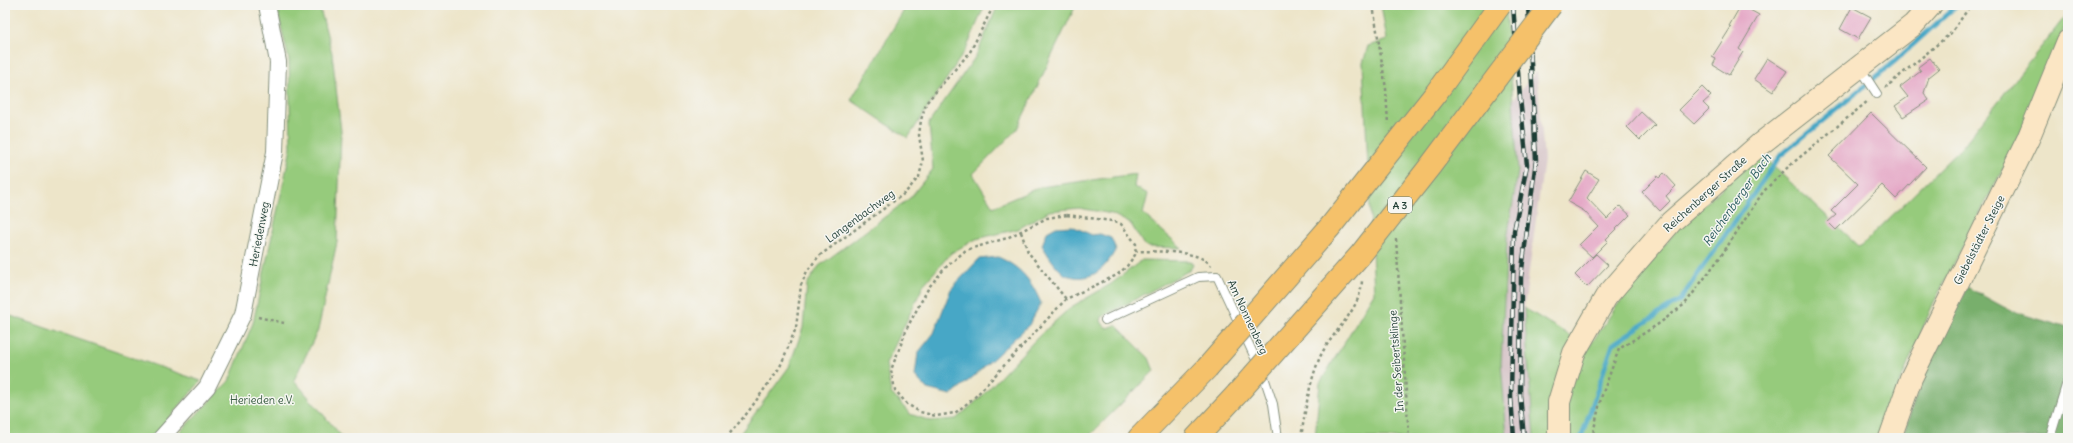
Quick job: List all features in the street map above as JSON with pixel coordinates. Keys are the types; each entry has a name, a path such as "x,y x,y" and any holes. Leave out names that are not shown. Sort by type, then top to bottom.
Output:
{"highway":[{"path":"1139,438 1207,368 1330,227 1436,93 1500,5"},
{"name":"A 3","path":"1196,438 1237,394 1360,254 1431,165 1550,5"}],"main road":[{"name":"Reichenberger Straße","path":"1559,438 1559,402 1574,353 1606,297 1671,222 1759,145 1862,70 1913,24 1931,5"},
{"name":"Giebelstädter Steige","path":"1890,438 1912,378 2028,139 2068,41"}],"street":[{"name":"Heriedenweg","path":"161,438 207,387 243,314 275,152 278,62 267,5"}],"lane":[{"path":"1862,70 1876,92"},
{"name":"Am Nonnenberg","path":"1105,320 1198,277 1217,276 1264,378 1273,404 1278,438"},
{"path":"2050,438 2068,379"}],"path":[{"name":"Langenbachweg","path":"726,438 748,412 780,367 796,328 801,285 807,271 819,256 905,193 919,177 923,161 920,135 921,120 926,103 970,52 994,5"},
{"path":"1373,5 1382,63"},
{"path":"1592,438 1601,398 1618,349 1657,326 1685,304 1720,256 1763,192 1788,167 1876,92 1951,33 1971,5"},
{"path":"1067,215 1112,220 1121,224 1136,244 1135,251 1135,255 1127,266 1117,275 1066,299 974,398 955,413 936,416 920,412 907,404 895,390 891,370 908,326 929,287 945,268 966,250 1021,232 1047,218 1067,215"},
{"path":"1021,232 1028,252 1066,299"},
{"path":"1135,251 1192,254 1208,262 1217,276"},
{"path":"1302,438 1312,378 1321,356 1353,310 1362,286 1362,279"},
{"name":"In der Seibertsklinge","path":"1399,282 1409,438"},
{"path":"243,314 284,324"}],"shaded area":[{"path":"1537,70 1544,160 1524,308 1534,438 1507,438 1501,363 1507,239 1518,171 1513,100"}],"green space":[{"name":"Herieden e.V.","path":"276,5 319,5 332,53 341,131 337,242 318,330 294,380 343,438 174,438 229,381 253,323 291,148 289,60"},
{"path":"907,5 985,5 966,49 908,138 851,100"},
{"path":"998,5 1076,5 1017,129 973,174 993,207 1040,187 1136,174 1134,187 1148,194 1143,214 1182,248 1148,247 1143,244 1131,224 1112,214 1079,208 1049,211 1018,229 976,239 951,253 924,284 886,364 891,393 910,414 931,421 956,419 980,398 1040,335 1071,307 1111,284 1142,260 1190,261 1193,265 1190,270 1102,317 1101,321 1104,326 1108,328 1116,325 1149,358 1154,371 1087,438 737,438 789,367 803,328 807,284 819,266 910,198 933,169 929,123 976,56"},
{"path":"1381,5 1506,5 1518,171 1507,239 1501,363 1507,438 1315,438 1320,383 1374,293 1363,63 1368,46 1387,40"},
{"path":"2068,13 2068,19 2020,136 1933,304 1877,438 1534,438 1524,308 1589,347 1616,307 1678,228 1760,154 1860,247 1962,147"},
{"path":"1967,287 2011,311 2068,328 2068,438 1902,438 1921,381"},
{"path":"5,314 201,381 152,438 5,438"}],"water":[{"path":"1072,226 1092,235 1100,234 1111,238 1116,249 1109,261 1094,274 1074,277 1064,274 1054,263 1042,245 1047,232 1056,227"},
{"path":"998,257 1013,265 1024,275 1041,303 1029,325 973,377 951,395 927,389 915,376 918,353 934,333 951,289 979,259"}],"building":[{"path":"1741,5 1759,15 1739,49 1743,52 1729,75 1713,65 1716,59 1712,57 1731,27 1729,26"},
{"path":"1852,7 1871,17 1858,39 1840,29"},
{"path":"1767,58 1787,71 1773,92 1754,79"},
{"path":"1930,58 1939,69 1929,77 1924,93 1929,100 1903,117 1895,106 1908,97 1900,87 1921,71 1918,67"},
{"path":"1702,87 1711,96 1703,103 1709,109 1694,124 1679,110"},
{"path":"1641,112 1655,125 1640,140 1627,127"},
{"path":"1871,113 1926,167 1896,199 1882,185 1836,230 1828,222 1836,215 1831,211 1858,184 1829,156"},
{"path":"1586,171 1599,179 1587,198 1607,219 1620,206 1630,215 1606,239 1608,241 1592,257 1579,245 1598,226 1584,211 1568,202"},
{"path":"1664,173 1676,186 1666,196 1670,201 1660,211 1642,192 1658,176 1659,178"},
{"path":"1596,254 1608,265 1587,287 1575,275"}],"waterway":[{"name":"Reichenberger Bach","path":"1581,438 1613,344 1680,300 1780,156 1894,62 1957,5"}],"railway":[{"path":"1513,5 1527,165 1514,231 1511,397 1514,438"},
{"path":"1524,438 1520,395 1521,277 1536,160 1528,5"}]}
